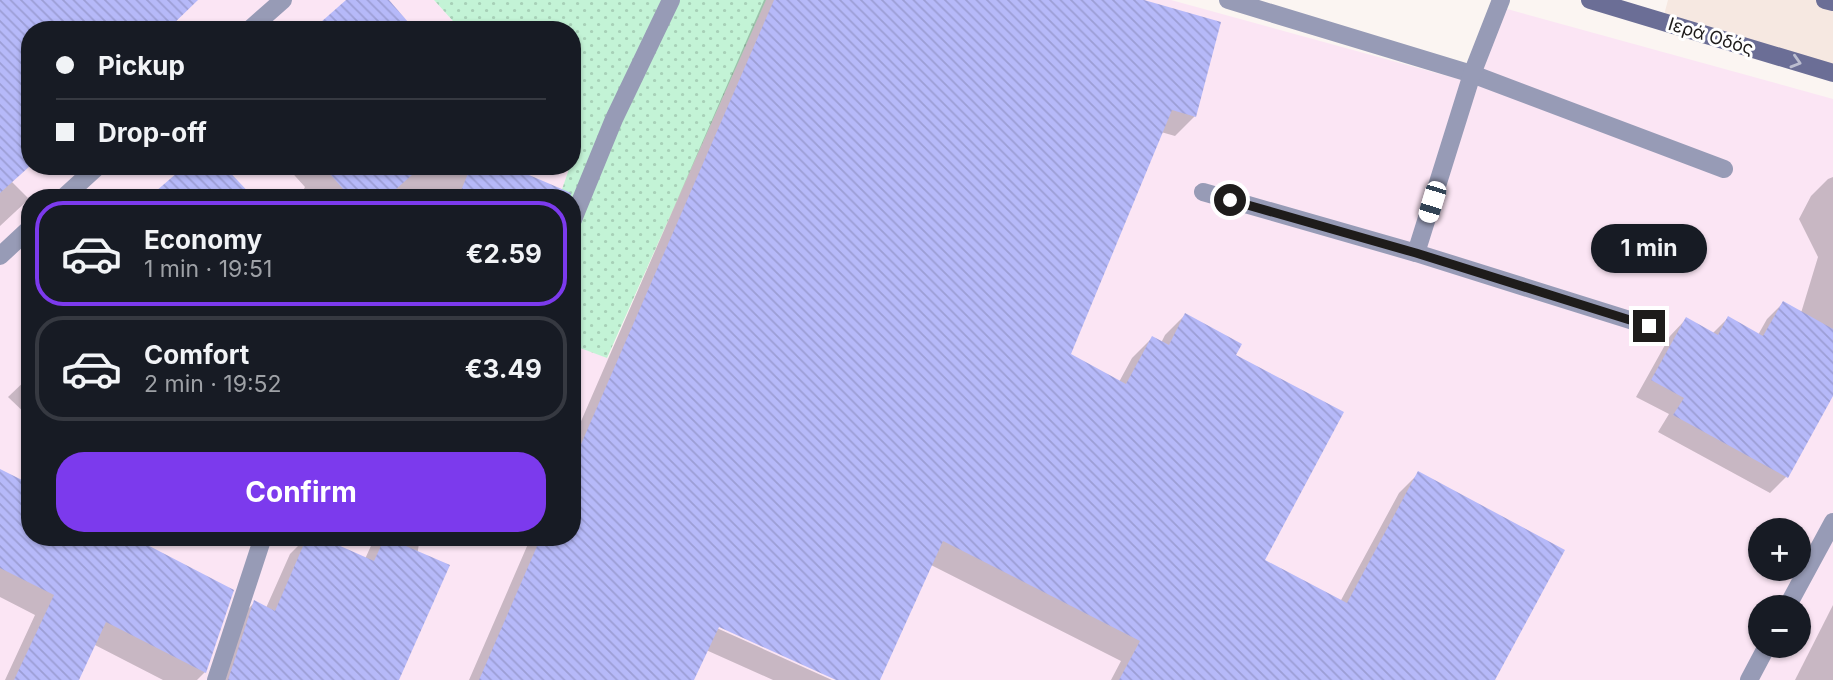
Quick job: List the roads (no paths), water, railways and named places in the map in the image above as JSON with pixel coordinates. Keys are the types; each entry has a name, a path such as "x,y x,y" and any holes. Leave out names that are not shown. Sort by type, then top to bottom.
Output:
{"main road":[{"name":"Ιερά Οδός","path":"1590,0 1833,73"},
{"path":"1825,0 1833,2"}],"street":[{"path":"259,21 283,0"},
{"path":"581,200 614,119 671,0"},
{"path":"1228,0 1472,74 1724,169"},
{"path":"1416,253 1472,74 1501,0"},
{"path":"73,189 88,175"},
{"path":"1203,192 1416,253 1649,326"},
{"path":"0,256 21,236"},
{"path":"1793,595 1833,522"},
{"path":"216,680 260,546"},
{"path":"1749,680 1761,658"}]}
